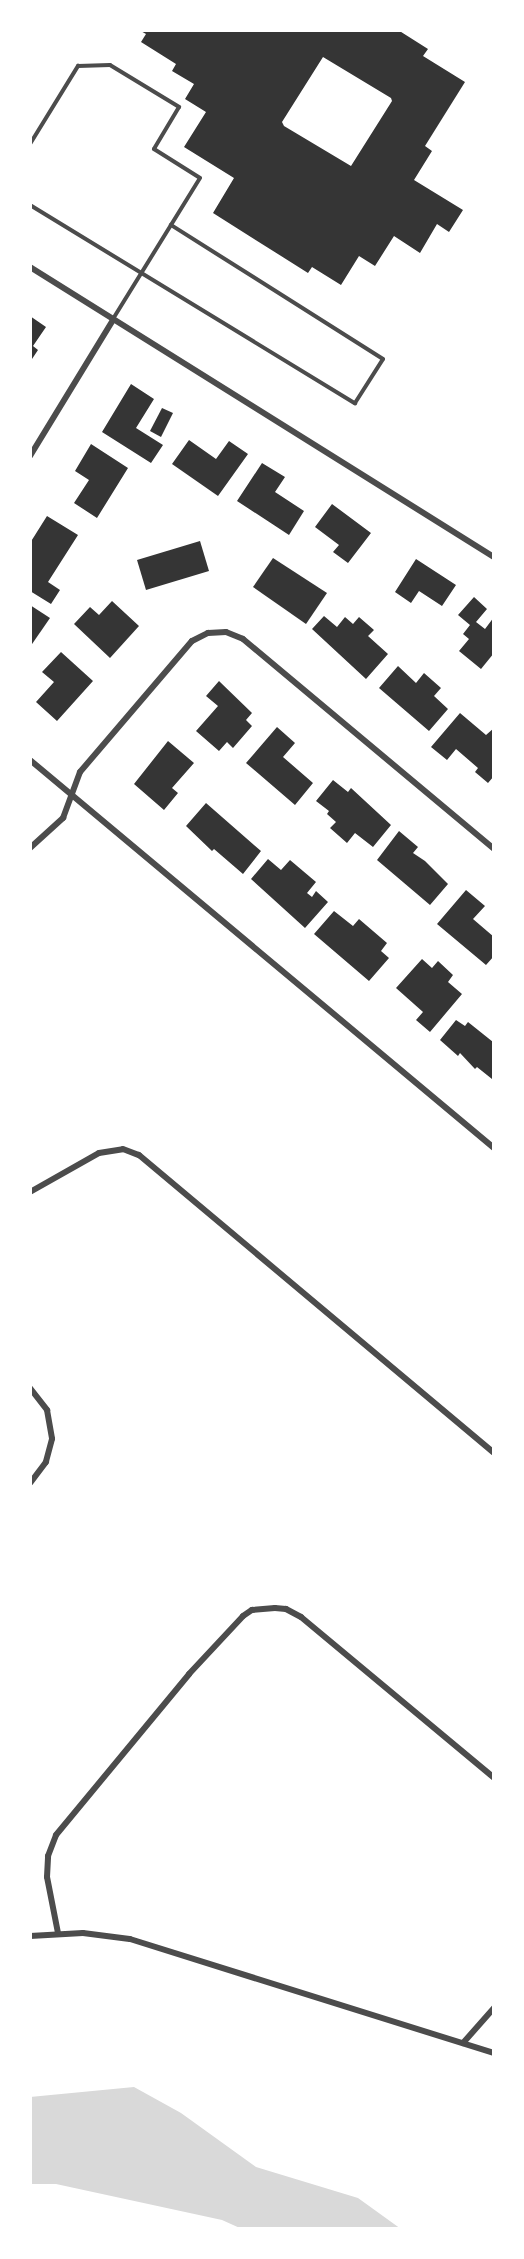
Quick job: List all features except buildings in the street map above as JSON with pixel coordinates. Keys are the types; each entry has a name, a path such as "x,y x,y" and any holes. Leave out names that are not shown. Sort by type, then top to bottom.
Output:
{"street":[{"path":"30,267 276,418 494,557"},
{"path":"30,456 113,320"},
{"path":"30,848 63,818 80,772 192,641 208,633 226,632 243,639 494,849"},
{"path":"30,760 494,1148"},
{"path":"30,1192 99,1153 123,1149 139,1155 494,1453"},
{"path":"30,1388 47,1410 52,1439 46,1462 30,1483"},
{"path":"58,1934 47,1876 48,1856 62,1826 189,1674 243,1616 252,1610 286,1609 302,1617 494,1778"},
{"path":"30,1936 83,1933 130,1939 494,2053"},
{"path":"463,2043 494,2008"}],"lane":[{"path":"30,144 78,66 110,65 179,107 154,149 200,178 113,320"},
{"path":"30,205 142,271 355,403 383,359 171,225"}],"shaded area":[{"path":"134,2087 181,2113 256,2167 358,2198 401,2229 242,2229 222,2220 56,2184 30,2184 30,2097"}]}
